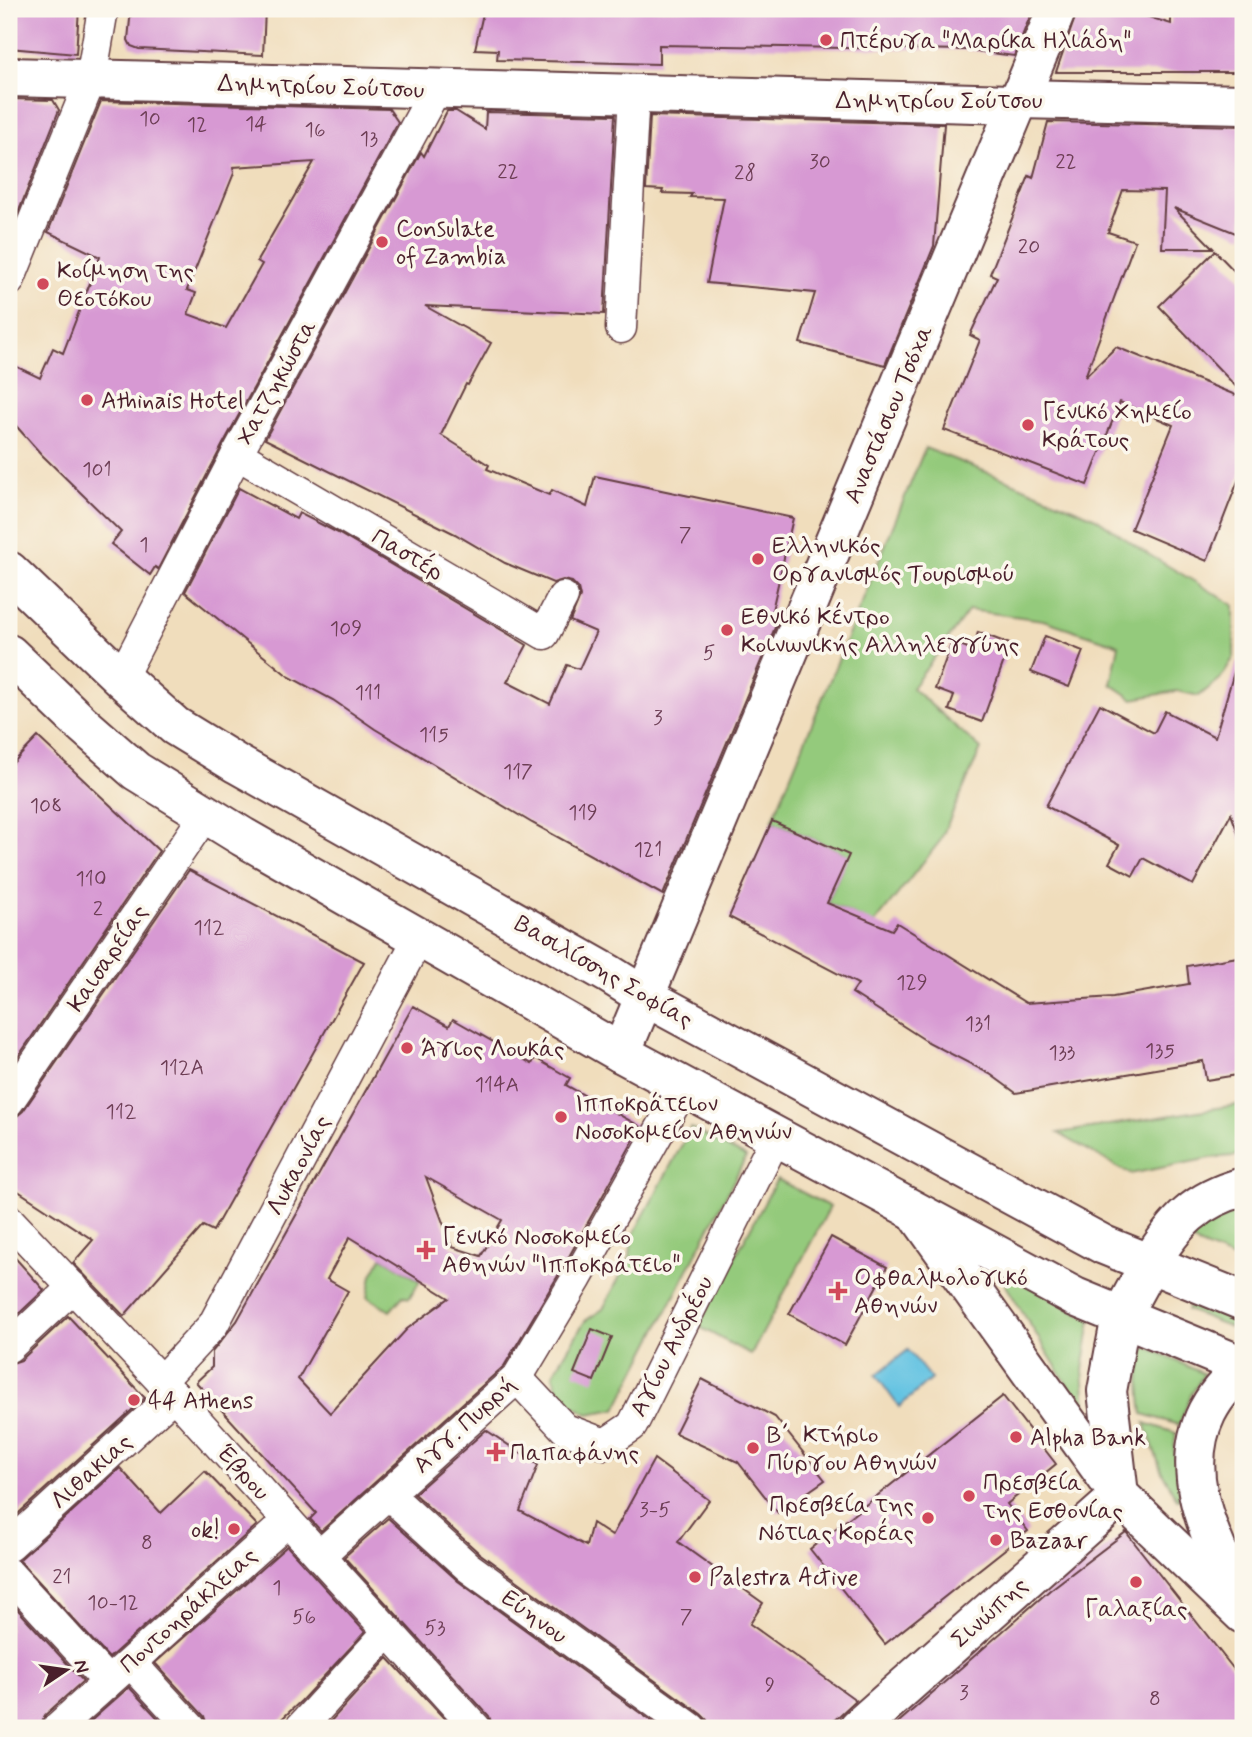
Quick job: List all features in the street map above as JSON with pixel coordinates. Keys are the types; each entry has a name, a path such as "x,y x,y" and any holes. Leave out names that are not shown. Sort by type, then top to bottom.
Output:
{"main road":[{"name":"Αναστάσιου Τσόχα","path":"621,1052 1057,9"},
{"name":"Δημητρίου Σούτσου","path":"9,78 1012,104 1019,99 1243,104"},
{"name":"Βασιλίσσης Σοφίας","path":"9,571 175,726 237,764 644,996 1092,1238 1243,1301"},
{"path":"9,654 136,771 205,815 684,1087 1075,1297 1243,1366"},
{"path":"1120,1496 1107,1391 1121,1316 1167,1236 1188,1213 1216,1197 1243,1187"},
{"path":"915,1210 1120,1496 1243,1613"},
{"path":"1243,1374 1223,1388 1202,1422 1195,1459 1195,1483 1200,1505 1243,1613"},
{"name":"Σινώπης","path":"858,1728 1120,1496"}],"street":[{"path":"9,282 91,79 103,9"},
{"name":"Χατζηκώστα","path":"121,678 237,454 436,89"},
{"path":"621,328 634,94"},
{"name":"Παστέρ","path":"237,454 544,634 563,597"},
{"name":"Καισαρείας","path":"9,1101 205,815"},
{"name":"Λυκαονίας","path":"168,1388 213,1325 419,937"},
{"name":"Αγγ. Πυρρή","path":"320,1555 517,1378 577,1278 684,1087"},
{"name":"Αγίου Ανδρέου","path":"517,1378 565,1429 605,1444 632,1426 776,1137"},
{"name":"Έβρου","path":"9,1220 168,1388 475,1728"},
{"path":"9,1347 73,1287"},
{"name":"Λιθακιας","path":"9,1546 168,1388"},
{"name":"Εύηνου","path":"388,1494 468,1567 691,1728"},
{"name":"Ποντοηράκλειας","path":"57,1728 289,1521"},
{"path":"9,1574 108,1682"},
{"path":"306,1726 389,1631"},
{"path":"131,1663 191,1728"}],"green space":[{"path":"925,448 1096,518 1143,551 1234,605 1234,657 1220,679 1199,696 1177,691 1133,699 1111,684 1119,645 1043,620 969,610 912,688 981,749 940,841 874,924 827,903 848,855 772,821"},
{"path":"1243,1104 1243,1155 1211,1158 1130,1174 1058,1133"},
{"path":"691,1128 746,1157 616,1409 588,1414 560,1398 553,1374 585,1321 603,1309 630,1257 632,1237"},
{"path":"777,1179 830,1207 751,1355 698,1326"},
{"path":"1243,1201 1243,1263 1176,1235"},
{"path":"382,1257 420,1281 409,1298 403,1296 390,1311 368,1297 372,1275"},
{"path":"992,1263 1091,1320 1083,1370 1086,1407 1083,1410"},
{"path":"1193,1296 1243,1315 1243,1332 1187,1310"},
{"path":"1145,1346 1204,1374 1191,1395 1179,1425 1143,1414 1140,1380"},
{"path":"1145,1423 1176,1433 1174,1451 1180,1499 1177,1499 1161,1470"}],"water":[{"path":"908,1350 931,1379 899,1407 876,1375"}],"building":[{"path":"9,9 79,9 76,54 9,48"},
{"path":"131,9 265,9 263,55 139,49 131,46 128,40"},
{"name":"Πτέρυγα \"Μαρίκα Ηλιάδη\"","path":"484,9 1033,9 1014,56 968,50 659,45 659,64 497,60 498,50 475,49"},
{"path":"1078,9 1123,9 1171,24 1171,9 1243,9 1243,72 1056,72"},
{"path":"9,99 53,100 59,110 16,218 9,214"},
{"path":"101,101 389,109 398,122 158,569 155,567 150,575 111,544 121,532 42,455 9,418 9,363 40,378 53,348 63,353 100,257 48,232","holes":["314,162 257,261 262,264 226,328 188,314 196,293 187,290 234,173 233,167"]},
{"path":"447,111 456,111 485,129 486,112 615,115 604,314 425,306 491,343 468,385 466,384 441,435 489,465 487,469 549,495 552,490 587,507 595,476 793,518 771,615 779,618 663,895 532,823 375,729 333,700 288,676 185,592 239,488 296,519 299,513 336,532 527,645 507,682 550,704 567,665 579,669 596,632 570,621 580,597 578,588 572,582 563,580 553,583 505,563 455,534 265,439 421,152 424,156"},
{"path":"650,116 944,124 934,246 885,365 800,343 815,293 707,283 724,198 690,197 692,194 662,193 663,190 646,189"},
{"path":"1048,122 1243,126 1243,236 1174,208 1213,248 1162,248 1165,191 1123,190 1108,232 1135,241 1085,377 1116,347 1243,398 1243,468 1207,561 1131,529 1173,425 1120,402 1087,485 944,430 980,340 970,335 997,277 990,274 1029,176 1033,178"},
{"path":"1215,251 1243,280 1243,394 1159,306"},
{"path":"978,632 1010,644 982,722 949,710 954,696 935,689 952,642 973,650"},
{"path":"1045,636 1083,651 1069,687 1031,672"},
{"path":"1237,662 1243,663 1243,840 1241,841 1231,814 1193,885 1143,858 1133,876 1109,863 1119,845 1046,806 1100,704 1154,733 1165,711 1215,737"},
{"path":"38,737 159,851 9,1070 9,767"},
{"path":"772,821 849,855 827,903 892,930 897,923 1026,1003 1113,997 1189,984 1187,966 1243,956 1243,1074 1206,1080 1203,1061 1016,1093 990,1074 928,1042 852,993 858,984 729,917"},
{"path":"189,870 364,962 213,1231 203,1226 124,1316 73,1263 93,1240 9,1185 9,1118 23,1111"},
{"name":"Γενικό Νοσοκομείο Αθηνών \"Ιπποκράτειο\"","path":"413,1006 449,1026 453,1019 532,1064 535,1058 570,1078 566,1085 641,1127 504,1366 321,1531 310,1519 316,1513 196,1382 212,1367 212,1352 237,1321","holes":["426,1177 502,1220 481,1256 452,1247","350,1237 449,1298 407,1329 330,1413 298,1379 348,1291 327,1279"]},
{"name":"Οφθαλμολογικό Αθηνών","path":"831,1237 887,1267 845,1345 789,1314"},
{"path":"9,1251 44,1290 9,1323"},
{"path":"68,1316 145,1398 9,1522 9,1364 21,1360"},
{"path":"592,1329 612,1337 594,1381 574,1373"},
{"name":"Β΄ Κτήριο Πύργου Αθηνών","path":"702,1379 775,1417 825,1480 778,1513 738,1462 675,1433"},
{"path":"1003,1396 1056,1464 1007,1504 1028,1531 885,1644 810,1549"},
{"path":"486,1430 538,1465 520,1511 586,1546 592,1523 612,1536 654,1459 709,1500 678,1542 763,1603 750,1624 856,1700 826,1728 708,1728 707,1720 701,1714 479,1553 414,1494"},
{"path":"120,1468 161,1513 205,1471 257,1525 109,1658 19,1560"},
{"path":"388,1518 458,1581 661,1728 493,1728 489,1716 344,1557"},
{"path":"1126,1532 1243,1681 1243,1728 892,1728 1050,1590"},
{"path":"287,1546 365,1632 272,1728 208,1728 204,1716 155,1663"},
{"path":"9,1600 83,1681 45,1715 40,1728 9,1728"},
{"path":"388,1658 453,1728 334,1728 329,1723"},
{"path":"129,1687 167,1728 83,1728"}],"place":[{"name":"Πτέρυγα \"Μαρίκα Ηλιάδη\"","path":"826,40"},
{"name":"Consulate of Zambia","path":"382,242"},
{"name":"Κοίμηση της Θεοτόκου","path":"43,284"},
{"name":"Athinais Hotel","path":"87,400"},
{"name":"Γενικό Χημείο Κράτους","path":"1028,425"},
{"name":"Ελληνικός Οργανισμός Τουρισμού","path":"758,559"},
{"name":"Εθνικό Κέντρο Κοινωνικής Αλληλεγγύης","path":"727,630"},
{"name":"Άγιος Λουκάς","path":"407,1048"},
{"name":"Ιπποκράτειον Νοσοκομείον Αθηνών","path":"561,1117"},
{"name":"Γενικό Νοσοκομείο Αθηνών \"Ιπποκράτειο\"","path":"426,1250"},
{"name":"Οφθαλμολογικό Αθηνών","path":"838,1291"},
{"name":"44 Athens","path":"134,1400"},
{"name":"Alpha Bank","path":"1016,1437"},
{"name":"Β΄ Κτήριο Πύργου Αθηνών","path":"753,1448"},
{"name":"Παπαφάνης","path":"496,1452"},
{"name":"Πρεσβεία της Εσθονίας","path":"969,1496"},
{"name":"Πρεσβεία της Νότιας Κορέας","path":"928,1518"},
{"name":"ok!","path":"234,1529"},
{"name":"Bazaar","path":"996,1540"},
{"name":"Palestra Active","path":"695,1577"},
{"name":"Γαλαξίας","path":"1136,1582"}]}
